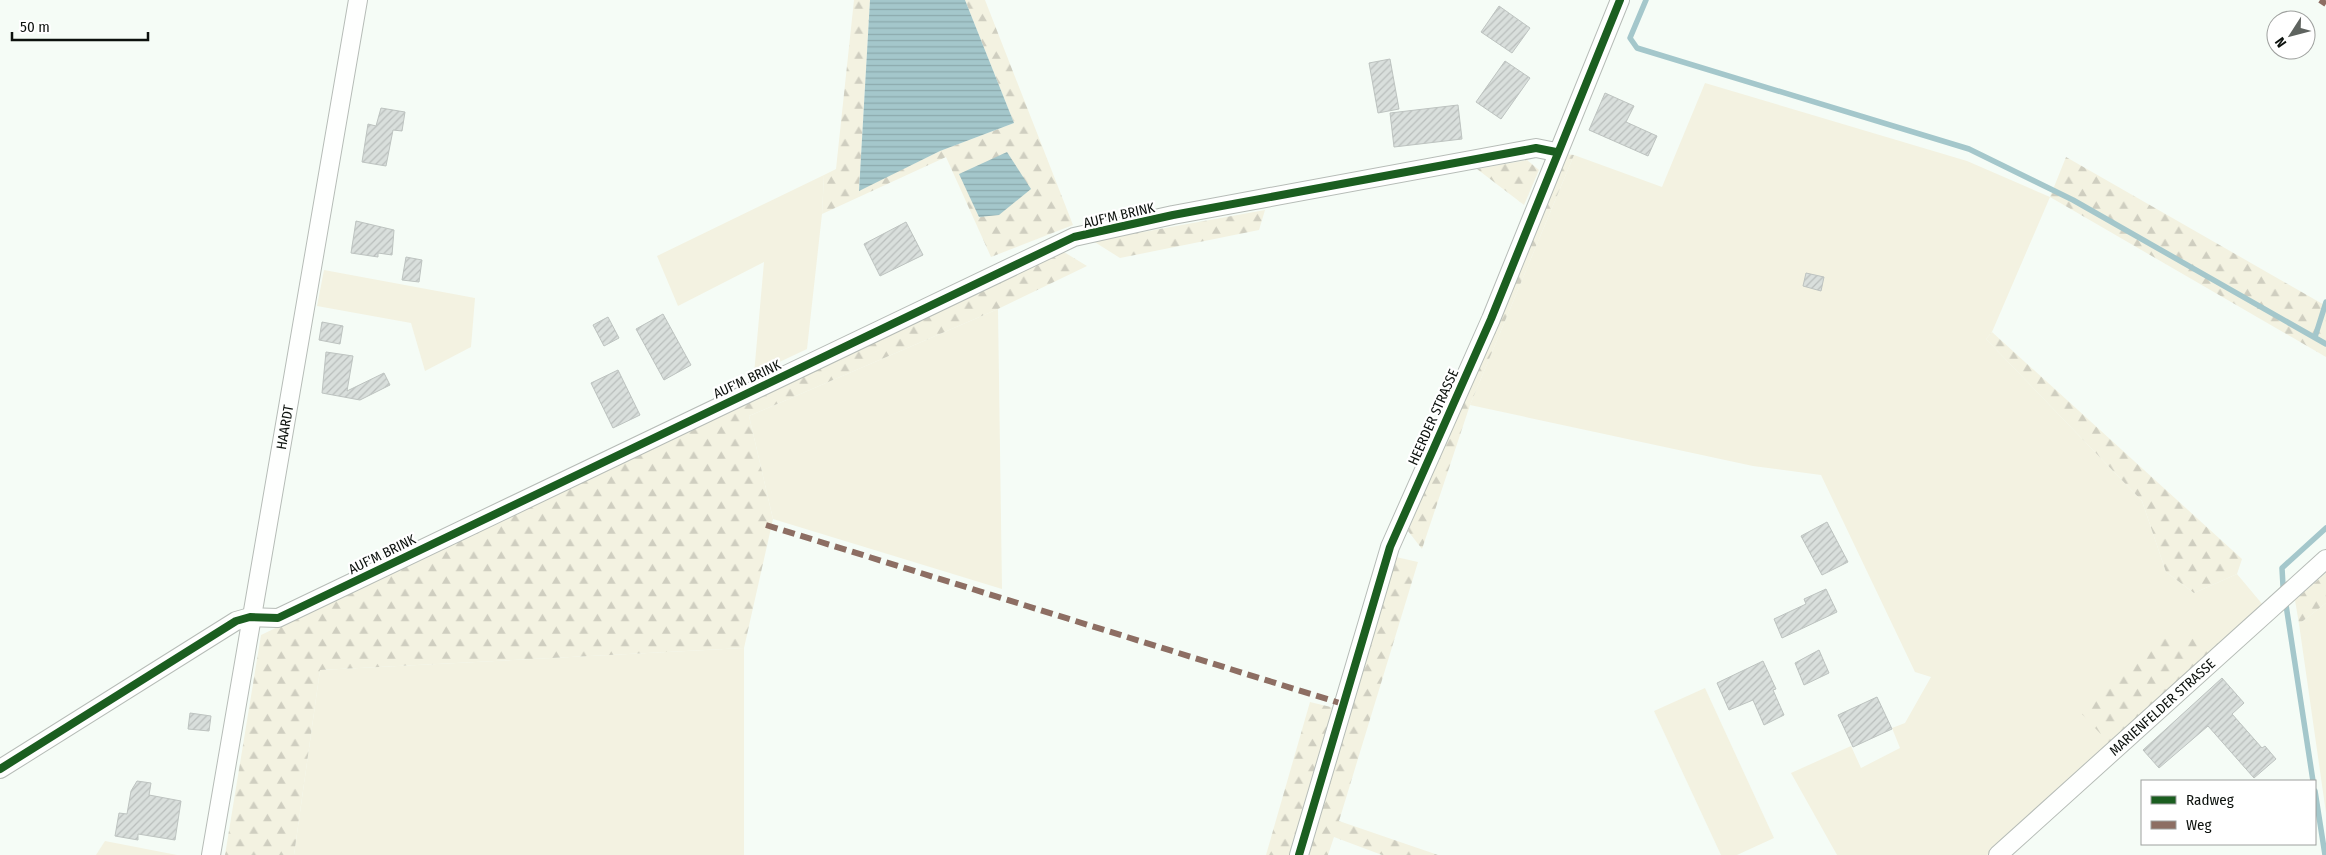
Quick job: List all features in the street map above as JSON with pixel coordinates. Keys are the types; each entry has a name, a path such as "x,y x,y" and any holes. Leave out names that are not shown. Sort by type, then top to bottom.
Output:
{"street":[{"name":"HAARDT","path":"211,855 250,618 358,0"},
{"name":"HEERDER STRASSE","path":"1299,855 1390,547 1491,319 1556,152 1620,0"},
{"name":"AUF'M BRINK","path":"0,769 236,621 250,618 278,618 1074,237 1173,215 1536,148 1556,152"},
{"name":"MARIENFELDER STRASSE","path":"1998,855 2326,559"}],"green space":[{"path":"854,0 870,0 859,190 940,151 1014,123 965,0 985,0 1073,225 991,257 946,157 822,214 824,175 836,169"},
{"path":"1705,83 1967,161 2050,197 1992,332 1986,339 2142,501 2166,572 2194,593 2237,574 2263,605 1987,855 1837,855 1791,773 1851,746 1861,768 1900,748 1892,728 1905,723 1931,677 1915,672 1821,475 1753,466 1470,405 1574,155 1662,187"},
{"path":"1565,154 1574,155 1470,405 1422,549 1408,531"},
{"path":"2066,157 2326,306 2326,357 2050,197"},
{"path":"1527,160 1539,170 1524,205 1477,169"},
{"path":"824,175 822,214 807,349 754,374 764,262 678,306 657,256"},
{"path":"1265,210 1259,230 1120,258 1093,241"},
{"path":"1064,252 1087,266 998,309 749,416 773,519 744,648 320,670 294,855 225,855 261,635 742,403"},
{"path":"324,270 475,298 471,347 425,371 411,323 317,306"},
{"path":"998,309 1002,589 773,519 749,416"},
{"path":"1992,332 2242,559 2237,574 2194,593 2166,572 2142,501 1986,339"},
{"path":"1396,557 1418,562 1339,821 1438,855 1382,855 1334,837 1328,855 1306,855"},
{"path":"2326,573 2326,603 2299,624 2295,600"},
{"path":"2326,603 2326,813 2299,624"},
{"path":"2165,633 2221,644 2110,744 2080,712"},
{"path":"744,648 744,855 294,855 320,670"},
{"path":"1705,688 1774,838 1737,855 1721,855 1654,711"},
{"path":"1310,702 1335,708 1291,855 1266,855"},
{"path":"105,841 177,855 96,855"}],"water":[{"path":"870,0 965,0 1014,123 940,151 859,191"},
{"path":"1007,152 1031,189 999,215 979,217 959,174"}],"building":[{"path":"1499,6 1530,28 1512,53 1481,32"},
{"path":"1390,59 1399,109 1378,113 1369,63"},
{"path":"1505,61 1530,78 1501,119 1476,102"},
{"path":"1605,93 1634,106 1626,122 1657,136 1648,156 1589,130"},
{"path":"1458,105 1462,139 1394,147 1390,113"},
{"path":"381,108 405,112 402,131 393,130 386,166 362,162 368,124 376,126"},
{"path":"356,221 394,230 392,255 378,253 378,257 351,253"},
{"path":"906,222 923,255 880,276 864,244"},
{"path":"406,257 422,260 419,282 402,280"},
{"path":"1806,273 1824,277 1821,291 1803,286"},
{"path":"663,314 691,365 664,380 636,329"},
{"path":"608,317 619,338 604,346 593,325"},
{"path":"322,322 343,326 340,344 319,340"},
{"path":"326,352 353,356 347,391 384,373 390,385 360,400 322,393"},
{"path":"618,370 640,415 613,428 591,383"},
{"path":"1827,522 1848,562 1822,575 1801,536"},
{"path":"1826,589 1837,612 1782,638 1774,619 1806,604 1804,599"},
{"path":"1819,650 1829,673 1804,685 1795,663"},
{"path":"1763,661 1776,689 1773,690 1784,715 1764,725 1753,700 1729,710 1717,683"},
{"path":"2222,678 2244,703 2232,714 2262,748 2265,746 2276,759 2254,778 2208,726 2159,768 2143,750"},
{"path":"1877,697 1892,729 1853,747 1838,715"},
{"path":"190,713 211,716 209,731 188,729"},
{"path":"137,781 151,783 149,795 181,801 175,840 138,834 138,840 115,836 119,813 127,814 131,791"}],"waterway":[{"path":"1646,0 1630,38 1637,48 1969,149 2073,200 2326,344"},
{"path":"2315,337 2326,302"},
{"path":"2283,586 2282,568 2326,528"},
{"path":"2286,605 2313,780"},
{"path":"2316,797 2325,855"}],"marked path":[{"path":"2320,0 2326,4"},
{"path":"766,525 1343,704"}],"cycle path":[{"path":"1299,855 1390,547 1491,319 1620,0"},
{"path":"0,769 236,621 250,617 278,618 1074,237 1173,215 1536,148 1556,152"}]}
